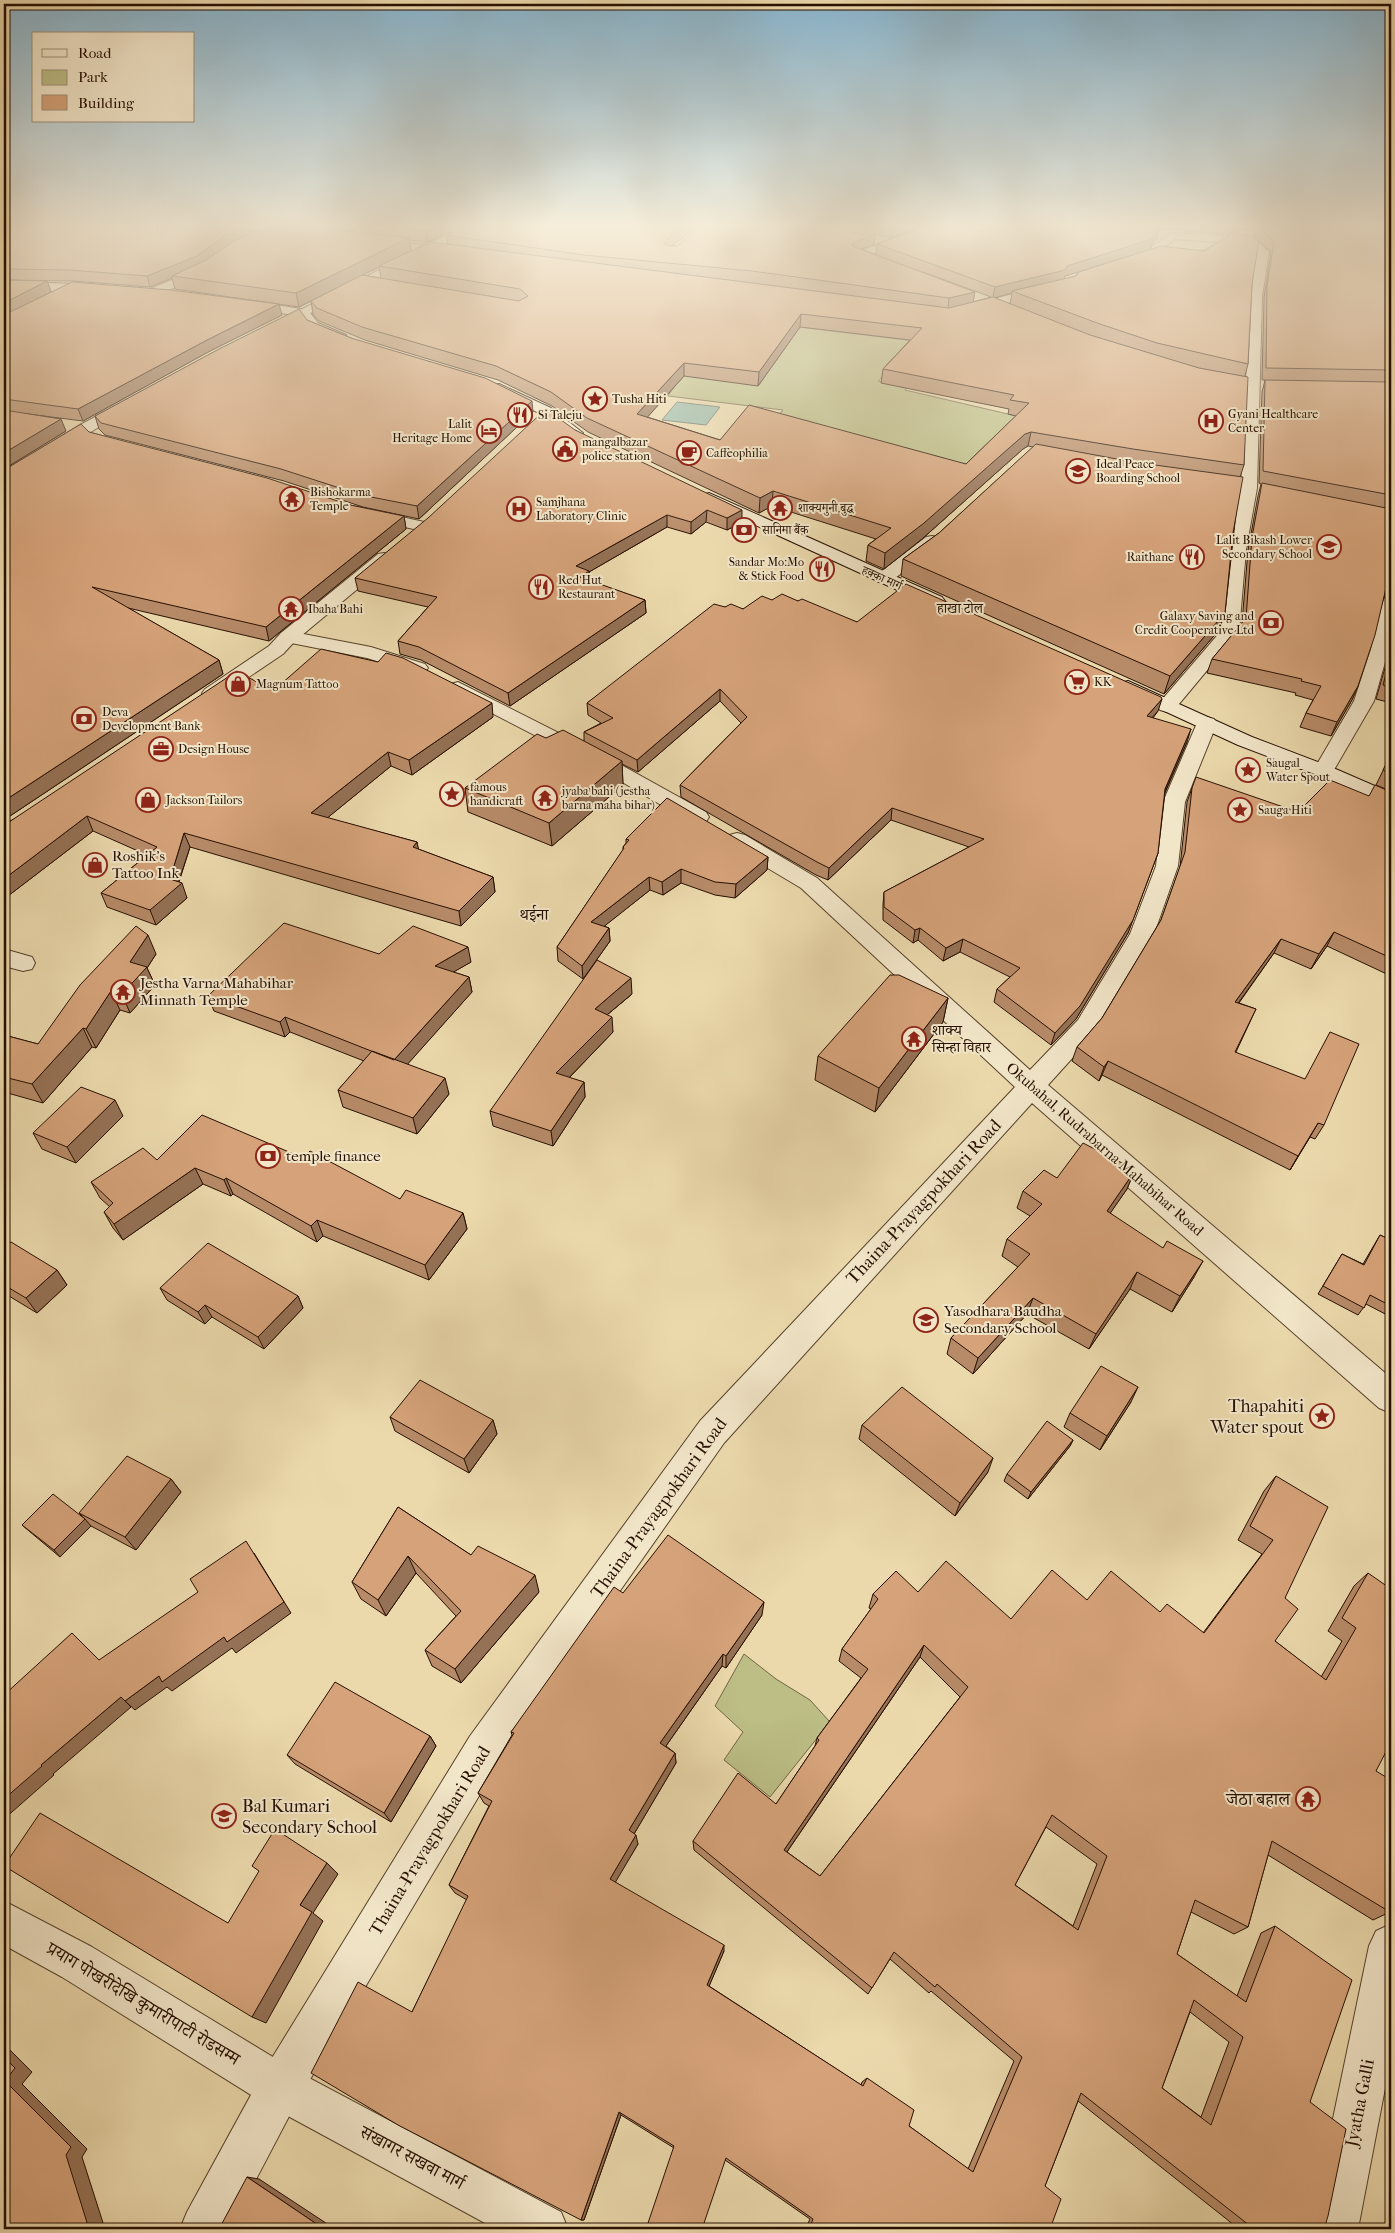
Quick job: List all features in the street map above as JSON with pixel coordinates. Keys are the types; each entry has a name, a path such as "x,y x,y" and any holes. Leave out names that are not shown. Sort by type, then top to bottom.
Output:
{"street":[{"path":"328,332 351,342"},
{"path":"1167,706 1230,632 1238,550 1241,487 1252,386 1254,332"},
{"path":"483,382 523,399 541,416 590,441"},
{"path":"4,478 92,433 137,399"},
{"path":"61,424 92,433"},
{"path":"1241,487 1268,491"},
{"name":"हक्का मार्ग","path":"696,492 947,606"},
{"path":"195,704 276,650 288,637 429,520 351,511"},
{"path":"884,578 943,531"},
{"path":"1324,771 1364,701 1380,649 1391,602"},
{"name":"Okubahal, Rudrabarna Mahabihar Road","path":"288,637 371,653 413,666 607,765 809,882 1030,1086 1391,1398"},
{"path":"1110,679 1245,741 1324,771 1391,801"},
{"name":"Thaina-Prayagpokhari Road","path":"204,2229 280,2087 484,1750 712,1432 1087,1026 1142,934 1167,866 1174,802 1206,723"},
{"name":"प्रयाग पोखरीदेखि कुमारीपाटी रोडसम्म","path":"4,1922 77,1962 280,2087"},
{"name":"Jyatha Galli","path":"1334,2229 1391,1946"},
{"name":"संखागर सखवा मार्ग","path":"280,2087 544,2229"}],"green space":[{"path":"767,332 842,332 930,343 901,359 878,381 907,387 905,390 1025,418 968,476 767,428 783,410 668,396 687,367"},
{"path":"744,1654 776,1679 810,1700 830,1722 770,1797 724,1760 743,1732 715,1706"}],"shaded area":[{"path":"677,402 720,407 706,425 662,420"}],"building":[{"path":"4,332 223,332 78,409 4,399"},
{"path":"253,332 337,332 485,378 532,401 417,506 361,495 281,469 101,423 95,416"},
{"path":"380,332 788,332 759,372 684,363 637,414 720,440 749,405 966,464 1029,403 1010,400 1014,395 883,369 918,332 1083,332 1199,368 1248,377 1244,465 1031,432 1025,434 924,523 885,553 868,545 891,528 773,491 760,498 587,418 551,392 496,366"},
{"path":"1125,332 1250,332 1248,364 1157,343"},
{"path":"1266,332 1391,332 1391,370 1266,368"},
{"path":"1265,380 1391,382 1391,495 1263,471"},
{"path":"546,409 575,430 742,510 727,518 707,510 691,522 667,515 576,566 589,571 580,577 645,600 508,693 419,647 398,641 437,597 355,578 428,518"},
{"path":"4,410 61,419 4,453"},
{"path":"81,424 89,432 267,478 350,505 404,516 266,627 92,587 219,660 4,801 4,470"},
{"path":"1036,444 1133,462 1243,477 1233,533 1225,613 1170,676 903,559 939,533"},
{"path":"1262,483 1391,509 1391,583 1386,588 1375,635 1358,686 1337,722 1306,713 1321,686 1301,681 1302,679 1212,659 1246,618 1252,537"},
{"path":"906,584 1161,697 1162,699 1147,716 1191,729 1165,789 1158,853 1133,920 1080,1006 1055,1033 997,989 1020,968 963,939 946,948 920,928 915,930 884,907 884,892 984,839 892,808 829,868 680,785 747,717 720,689 637,760 584,732 613,718 587,703 714,604 725,607 731,604 743,609 762,596 772,600 782,594 798,601 802,599 857,622"},
{"path":"321,649 378,662 386,653 403,658 492,703 409,760 388,752 311,813 417,842 413,847 493,877 459,911 184,833 170,879 182,883 150,910 101,893 157,847 87,816 4,879 4,824 237,671 273,691"},
{"path":"1391,655 1391,687 1383,685"},
{"path":"563,730 622,761 549,823 465,788 537,734 546,738"},
{"path":"1391,754 1391,774 1383,770"},
{"path":"1196,777 1298,812 1330,780 1369,796 1375,785 1391,792 1391,958 1334,932 1319,954 1281,939 1235,1002 1256,1009 1235,1052 1305,1079 1330,1032 1359,1044 1324,1125 1318,1123 1298,1156 1108,1061 1104,1067 1077,1047 1102,1018 1161,920 1185,852 1192,788"},
{"path":"667,798 768,857 736,884 715,882 681,869 662,882 649,877 591,922 609,928 582,966 557,947 629,840 626,839"},
{"path":"284,923 379,954 413,926 468,947 435,966 469,977 394,1060 285,1017 280,1022 208,996"},
{"path":"136,926 148,935 130,962 147,967 122,994 111,991 86,1029 83,1028 32,1084 4,1077 4,1035 38,1044 80,985"},
{"path":"597,960 631,978 595,1009 612,1017 556,1073 584,1082 551,1131 490,1111"},
{"path":"890,975 899,975 948,998 879,1088 818,1056"},
{"path":"372,1051 445,1078 413,1118 338,1090"},
{"path":"81,1087 115,1100 67,1147 33,1133"},
{"path":"202,1115 303,1158 310,1151 400,1199 406,1190 463,1213 425,1265 317,1220 311,1226 226,1178 224,1180 195,1168 114,1224 104,1212 113,1203 91,1182 143,1148 157,1160"},
{"path":"1083,1143 1126,1165 1134,1172 1107,1211 1163,1248 1167,1241 1203,1261 1180,1296 1137,1272 1096,1334 1033,1298 978,1358 951,1338 1030,1254 1007,1239 1042,1204 1023,1191 1044,1170 1057,1178"},
{"path":"1380,1235 1391,1240 1391,1306 1370,1295 1364,1308 1323,1286 1342,1254 1364,1265"},
{"path":"11,1242 57,1270 26,1298 4,1285 4,1248"},
{"path":"208,1243 298,1296 258,1337 205,1305 198,1312 160,1288"},
{"path":"1101,1366 1138,1387 1107,1436 1070,1413"},
{"path":"420,1380 493,1420 464,1459 390,1417"},
{"path":"902,1387 993,1458 960,1503 862,1425"},
{"path":"1047,1421 1073,1440 1031,1492 1007,1474"},
{"path":"127,1456 171,1479 125,1537 79,1513"},
{"path":"1276,1476 1328,1507 1285,1598 1298,1609 1275,1641 1326,1680 1356,1628 1342,1618 1368,1573 1391,1589 1391,1742 1376,1771 1391,1780 1390,1912 1272,1841 1248,1927 1195,1900 1177,1954 1246,2002 1275,1926 1352,1980 1310,2102 1346,2129 1324,2229 1254,2229 1081,2093 1045,2186 1061,2199 1050,2229 809,2229 813,2219 726,2158 702,2229 646,2229 674,2146 619,2112 581,2220 398,2125 311,2073 358,1982 412,2012 468,1896 449,1885 492,1801 478,1793 514,1733 511,1732 614,1587 623,1593 668,1535 764,1602 726,1656 723,1654 660,1743 675,1753 629,1830 636,1835 610,1879 724,1945 707,1985 863,2086 867,2078 914,2110 909,2126 973,2172 1022,2057 937,1984 935,1987 894,1952 872,1988 693,1841 738,1773 776,1804 819,1740 817,1738 868,1669 842,1649 878,1599 873,1594 896,1571 918,1592 946,1561 1011,1619 1052,1570 1087,1600 1111,1571 1160,1612 1167,1604 1204,1633 1273,1540 1250,1526","holes":["924,1645 968,1687 820,1876 784,1850","1052,1815 1107,1856 1078,1930 1015,1885","1194,2000 1243,2037 1211,2125 1162,2088"]},
{"path":"53,1494 85,1519 54,1550 22,1525"},
{"path":"398,1507 471,1555 478,1546 535,1575 455,1669 425,1650 461,1611 408,1556 378,1600 352,1582"},
{"path":"246,1541 284,1602 227,1642 224,1637 162,1682 159,1676 125,1701 121,1697 4,1799 4,1695 72,1633 99,1660 198,1592 190,1579"},
{"path":"335,1682 430,1736 384,1813 287,1755"},
{"path":"40,1813 228,1923 259,1871 252,1866 275,1829 327,1863 300,1905 312,1912 252,2017 4,1866"},
{"path":"4,2057 15,2068 5,2081 71,2147 66,2155 89,2229 4,2229"},
{"path":"247,2177 324,2229 219,2229"}],"place":[{"name":"Tusha Hiti","path":"595,399"},
{"name":"Si Taleju","path":"520,415"},
{"name":"Gyani Healthcare Center","path":"1211,421"},
{"name":"Lalit Heritage Home","path":"489,431"},
{"name":"mangalbazar police station","path":"565,449"},
{"name":"Caffeophilia","path":"689,453"},
{"name":"Ideal Peace Boarding School","path":"1078,471"},
{"name":"Bishokarma Temple","path":"292,499"},
{"name":"शाक्यमुनी बुद्ध","path":"780,508"},
{"name":"Samjhana Laboratory Clinic","path":"519,509"},
{"name":"सानिमा बैंक","path":"744,530"},
{"name":"Lalit Bikash Lower Secondary School","path":"1329,547"},
{"name":"Raithane","path":"1192,557"},
{"name":"Sandar Mo:Mo & Stick Food","path":"822,569"},
{"name":"Red Hut Restaurant","path":"541,587"},
{"name":"Ibaha Bahi","path":"291,609"},
{"name":"Galaxy Saving and Credit Cooperative Ltd","path":"1271,623"},
{"name":"KK","path":"1077,682"},
{"name":"Magnum Tattoo","path":"238,684"},
{"name":"Deva Development Bank","path":"84,719"},
{"name":"Design House","path":"161,749"},
{"name":"Saugal Water Spout","path":"1248,770"},
{"name":"famous handicraft","path":"452,794"},
{"name":"jyaba bahi (jestha barna maha bihar)","path":"545,798"},
{"name":"Jackson Tailors","path":"148,800"},
{"name":"Sauga Hiti","path":"1240,810"},
{"name":"Roshik's Tattoo Ink","path":"95,865"},
{"name":"Jestha Varna Mahabihar Minnath Temple","path":"123,992"},
{"name":"शाक्य सिन्हा विहार","path":"914,1039"},
{"name":"temple finance","path":"268,1156"},
{"name":"Yasodhara Baudha Secondary School","path":"926,1320"},
{"name":"Thapahiti Water spout","path":"1322,1416"},
{"name":"जेठा बहाल","path":"1308,1799"},
{"name":"Bal Kumari Secondary School","path":"224,1816"}],"district":[{"name":"हाखा टोल","path":"960,608"},
{"name":"थईना","path":"534,914"}]}
